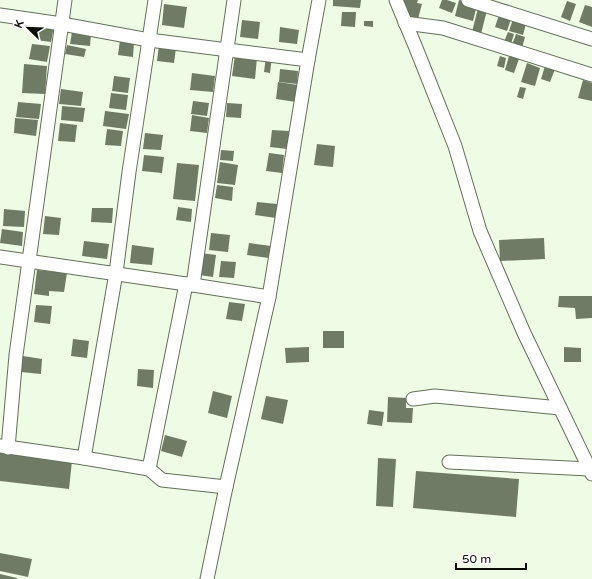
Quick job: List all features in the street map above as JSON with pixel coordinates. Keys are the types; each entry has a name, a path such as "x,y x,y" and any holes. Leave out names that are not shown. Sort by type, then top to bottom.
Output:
{"street":[{"path":"65,0 4,447 149,469 162,480 226,487"},
{"path":"84,458 116,274 129,172 155,0"},
{"path":"149,469 189,284 228,50 234,0"},
{"path":"207,579 269,297 319,0"},
{"path":"396,0 455,146 480,231 524,333 591,471 449,462"},
{"path":"468,0 592,39"},
{"path":"0,15 62,24 150,40 308,60"},
{"path":"405,23 443,28 592,75"},
{"path":"0,257 269,297"},
{"path":"413,399 435,396 560,408"}],"building":[{"path":"333,0 361,0 360,8 333,6"},
{"path":"399,0 418,0 417,3 422,4 418,19 407,16 406,5 399,3"},
{"path":"442,0 456,3 452,13 439,8"},
{"path":"459,0 477,5 473,21 455,16"},
{"path":"567,1 576,4 570,21 561,17"},
{"path":"164,4 187,7 184,28 162,25"},
{"path":"585,5 592,7 592,27 579,22"},
{"path":"478,8 487,10 481,34 472,32"},
{"path":"342,12 356,12 355,27 341,26"},
{"path":"500,12 512,16 507,31 495,27"},
{"path":"514,16 527,20 523,35 509,31"},
{"path":"242,20 260,22 258,39 240,37"},
{"path":"364,21 373,21 373,27 364,26"},
{"path":"39,23 54,26 51,42 36,40"},
{"path":"280,27 299,30 297,44 279,42"},
{"path":"72,32 91,34 90,46 70,44"},
{"path":"508,32 514,34 511,44 504,42"},
{"path":"516,34 525,37 522,48 512,45"},
{"path":"120,40 134,42 133,57 118,55"},
{"path":"32,44 50,46 47,62 29,59"},
{"path":"67,45 86,49 84,57 65,54"},
{"path":"159,45 176,48 174,63 157,61"},
{"path":"235,55 257,58 255,79 232,76"},
{"path":"266,56 272,57 270,73 264,72"},
{"path":"500,56 506,58 504,68 497,66"},
{"path":"509,56 519,59 514,73 505,70"},
{"path":"527,63 540,68 535,86 521,82"},
{"path":"24,64 47,66 45,94 22,93"},
{"path":"545,66 555,69 550,82 541,79"},
{"path":"280,69 298,71 297,84 279,82"},
{"path":"192,73 215,76 213,92 190,90"},
{"path":"114,76 130,78 128,93 112,91"},
{"path":"583,80 592,83 592,101 578,98"},
{"path":"278,82 298,85 296,102 276,99"},
{"path":"520,87 526,88 523,99 517,97"},
{"path":"61,89 83,92 81,106 59,104"},
{"path":"111,93 128,95 126,110 109,108"},
{"path":"193,101 209,103 207,116 191,114"},
{"path":"18,102 41,104 39,119 16,117"},
{"path":"227,103 242,104 241,118 226,117"},
{"path":"62,106 85,108 83,122 61,120"},
{"path":"105,111 129,114 126,129 103,126"},
{"path":"192,115 209,118 207,133 190,131"},
{"path":"15,118 38,120 36,136 14,133"},
{"path":"60,123 77,125 75,142 58,141"},
{"path":"107,129 123,131 121,146 105,145"},
{"path":"272,130 289,131 287,149 270,147"},
{"path":"145,133 163,135 161,150 143,149"},
{"path":"317,144 335,146 333,167 314,165"},
{"path":"221,150 234,151 233,161 220,160"},
{"path":"269,153 284,155 282,173 266,171"},
{"path":"144,155 164,157 162,173 142,171"},
{"path":"220,162 238,165 235,185 217,183"},
{"path":"177,163 199,165 195,201 173,199"},
{"path":"217,185 233,187 232,201 215,198"},
{"path":"257,202 277,204 276,218 255,215"},
{"path":"178,207 192,209 191,222 176,220"},
{"path":"92,208 113,208 112,223 91,222"},
{"path":"4,209 25,211 24,227 3,226"},
{"path":"45,216 61,218 59,235 43,234"},
{"path":"2,229 23,232 22,246 0,243"},
{"path":"211,233 230,235 228,252 209,250"},
{"path":"544,238 545,259 500,261 499,240"},
{"path":"84,241 109,244 107,259 82,256"},
{"path":"249,243 271,246 269,258 247,255"},
{"path":"132,245 154,248 152,265 130,263"},
{"path":"201,253 216,255 213,277 199,275"},
{"path":"221,261 236,262 234,278 219,277"},
{"path":"37,270 67,273 64,292 49,291 49,296 34,294"},
{"path":"559,296 592,296 592,318 576,319 575,308 558,307"},
{"path":"229,302 245,304 242,321 226,319"},
{"path":"36,305 52,306 50,324 34,322"},
{"path":"323,331 344,331 344,348 323,348"},
{"path":"73,339 89,341 87,358 71,356"},
{"path":"309,347 309,362 286,363 285,348"},
{"path":"564,347 581,348 581,362 564,362"},
{"path":"23,356 42,359 41,374 21,372"},
{"path":"138,369 154,370 153,388 137,386"},
{"path":"213,391 232,396 227,418 208,413"},
{"path":"266,396 288,400 283,424 261,419"},
{"path":"388,397 406,398 406,408 413,408 412,423 387,422"},
{"path":"369,410 384,412 382,426 367,424"},
{"path":"165,435 187,441 182,457 161,451"},
{"path":"0,453 72,461 69,489 0,481"},
{"path":"378,458 396,459 393,507 376,506"},
{"path":"416,471 519,479 516,517 413,508"},
{"path":"0,553 32,559 28,577 0,571"},
{"path":"0,574 17,578 17,579 0,579"}]}
